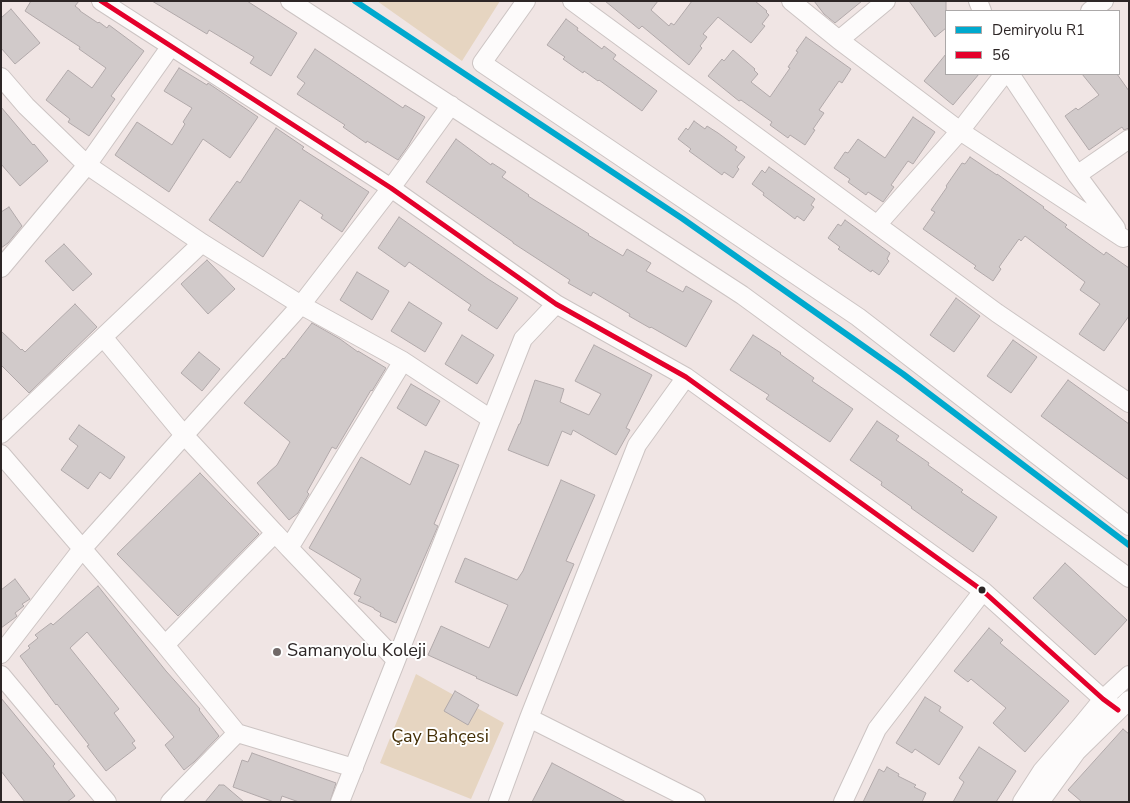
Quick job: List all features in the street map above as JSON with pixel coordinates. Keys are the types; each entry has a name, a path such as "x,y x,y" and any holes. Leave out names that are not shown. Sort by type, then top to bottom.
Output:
{"street":[{"path":"102,1 391,188 556,304 686,377 983,591 1103,699 1124,705"},
{"path":"290,1 742,295 1129,578"},
{"path":"526,1 482,63 858,317 1129,526"},
{"path":"572,1 997,313 1129,403"},
{"path":"791,1 839,40 960,131 1126,242"},
{"path":"839,40 886,1"},
{"path":"1091,10 1104,1"},
{"path":"1,268 87,165 171,46"},
{"path":"878,225 960,131 1003,75"},
{"path":"1011,75 1077,175 1126,242"},
{"path":"1,77 26,106 87,165 202,243 300,305 403,361 491,418"},
{"path":"1,654 82,549 300,305 391,188 451,106"},
{"path":"1077,175 1129,139"},
{"path":"1,434 202,243"},
{"path":"340,802 523,339 556,304"},
{"path":"103,337 184,435 396,660"},
{"path":"289,548 403,361"},
{"path":"498,802 529,718 637,445 686,377"},
{"path":"1,454 165,645 237,733 354,768"},
{"path":"165,645 275,533"},
{"path":"842,802 877,729 983,591"},
{"path":"1,675 107,802"},
{"path":"1022,802 1042,771 1103,699 1129,675"},
{"path":"1040,802 1077,750 1124,705"},
{"path":"529,718 696,802"},
{"path":"170,802 237,733"}],"green space":[{"path":"377,1 500,1 462,61"},
{"name":"Çay Bahçesi","path":"416,674 504,723 471,799 380,763"}],"building":[{"path":"31,1 79,1 75,6 80,11 107,28 109,25 144,51 111,96 115,99 89,136 68,122 70,119 46,100 68,70 92,88 106,68 79,49 80,47 25,11"},
{"path":"152,1 247,1 297,33 271,76 250,63 254,57 209,30 207,34"},
{"path":"605,1 658,1 651,10 669,26 671,23 674,25 692,1 755,1 769,15 762,24 765,26 751,43 718,17 703,34 707,37 700,46 702,48 689,65 642,26 639,29"},
{"path":"814,1 862,1 835,23 824,14"},
{"path":"909,1 946,1 945,29 935,37"},
{"path":"11,9 40,43 15,64 1,48 1,18"},
{"path":"566,19 602,49 604,46 616,55 613,59 657,91 642,111 599,80 584,71 583,73 563,59 565,57 547,45"},
{"path":"806,37 851,69 842,83 839,81 819,110 824,113 805,145 790,135 788,138 770,125 772,122 741,100 739,101 708,76 722,59 724,61 733,50 755,69 758,74 751,82 770,97 790,68 788,67 798,52 796,51"},
{"path":"315,49 403,108 405,105 425,117 398,160 367,141 366,143 343,127 345,125 297,94 305,83 297,77"},
{"path":"945,55 945,75 978,75 953,105 924,81"},
{"path":"179,68 207,85 208,83 258,117 230,158 203,139 169,192 115,155 137,122 172,145 192,108 164,91"},
{"path":"1083,75 1118,75 1129,91 1129,128 1124,130 1122,127 1089,150 1065,116 1076,108 1078,110 1099,95"},
{"path":"1,107 48,161 20,186 1,164"},
{"path":"913,117 935,132 913,164 908,161 891,185 894,187 883,202 868,192 866,195 848,182 850,179 834,168 845,152 848,153 858,139 885,158"},
{"path":"694,121 705,129 707,126 718,133 737,147 735,150 745,157 737,167 739,169 733,178 724,172 722,175 689,151 691,149 678,139"},
{"path":"276,128 304,147 302,149 369,192 342,232 321,218 323,215 300,200 263,257 209,220 237,181 240,183"},
{"path":"456,139 491,165 492,163 506,172 502,177 528,196 588,235 623,256 627,249 651,263 646,271 683,292 686,286 712,301 686,347 629,316 630,314 593,292 591,296 568,283 570,280 426,182"},
{"path":"970,157 1044,207 1067,225 1065,227 1104,255 1106,252 1129,268 1129,316 1104,351 1079,334 1100,304 1080,290 1085,282 1025,236 1021,241 1019,239 999,267 1001,269 993,281 974,268 976,266 923,229 935,212 931,210 946,186 962,163 965,164"},
{"path":"769,167 815,199 811,205 814,207 804,221 797,216 795,219 763,195 764,193 752,184 762,170 765,173"},
{"path":"9,207 22,226 8,243 1,248 1,212"},
{"path":"399,217 518,298 497,329 468,310 471,305 409,262 405,267 378,248"},
{"path":"845,220 890,253 887,259 889,261 879,275 872,270 871,272 838,249 840,247 828,238 838,224 841,226"},
{"path":"64,244 92,274 73,291 45,261"},
{"path":"207,260 235,289 208,314 181,284"},
{"path":"357,272 389,291 372,320 340,300"},
{"path":"956,298 980,316 954,352 930,335"},
{"path":"409,302 442,323 425,352 391,331"},
{"path":"75,304 97,327 29,393 1,365 1,331 25,352"},
{"path":"312,323 386,368 336,449 332,447 307,492 309,494 298,513 289,520 257,483 277,465 290,442 244,403 284,359"},
{"path":"462,335 494,355 477,384 445,364"},
{"path":"753,335 781,353 814,378 812,381 853,409 830,442 766,399 769,395 730,370"},
{"path":"1013,340 1037,357 1011,393 987,376"},
{"path":"594,345 652,375 626,428 630,430 616,455 573,430 571,435 562,431 548,466 508,450 520,424 535,380 564,389 560,402 589,415 601,394 575,381"},
{"path":"199,352 220,369 202,391 181,373"},
{"path":"1068,380 1129,424 1129,480 1041,416"},
{"path":"411,384 440,401 426,426 397,408"},
{"path":"877,421 899,436 896,440 963,490 961,492 997,517 973,552 911,508 881,485 882,482 850,460"},
{"path":"79,425 125,457 110,479 100,472 88,489 61,470 78,446 69,439"},
{"path":"425,451 459,465 434,524 438,526 396,623 380,616 381,613 374,608 358,601 361,597 354,594 361,579 309,548 361,457 410,485"},
{"path":"200,473 259,534 178,616 117,554"},
{"path":"561,480 595,495 566,561 574,564 517,696 428,655 441,626 489,648 508,605 455,582 465,558 517,580 523,571"},
{"path":"1065,563 1127,620 1095,655 1033,598"},
{"path":"15,579 30,599 22,604 24,606 15,613 16,617 1,628 1,590"},
{"path":"98,586 166,671 200,709 219,736 184,770 165,745 174,737 87,632 70,648 119,709 114,713 135,741 132,743 136,748 106,771 87,746 89,745 56,705 20,656 38,638 35,635 51,623 53,625"},
{"path":"989,628 1003,640 1000,643 1069,701 1025,752 993,723 1006,708 971,679 968,682 954,671"},
{"path":"455,691 479,705 468,725 444,711"},
{"path":"925,697 941,707 939,711 963,727 939,765 915,749 912,753 896,743"},
{"path":"1,698 55,764 53,766 75,796 67,802 25,802 1,771"},
{"path":"1123,729 1129,734 1129,802 1082,802 1068,790"},
{"path":"979,747 1016,771 996,802 953,802 964,782 959,778"},
{"path":"252,753 336,783 330,802 299,802 282,796 280,802 274,802 233,787 242,760 248,762"},
{"path":"552,763 626,802 532,802"},
{"path":"887,767 899,774 898,776 916,785 914,787 926,793 922,802 863,802 879,769 884,772"},
{"path":"219,785 224,785 244,802 205,802"}],"rail line":[{"name":"R1","path":"355,1 683,219 903,374 1129,545"}],"transit line":[{"name":"56","path":"101,1 391,188 556,304 686,377 983,591 1103,699 1118,710"}],"place":[{"name":"Samanyolu Koleji","path":"277,652"}]}
